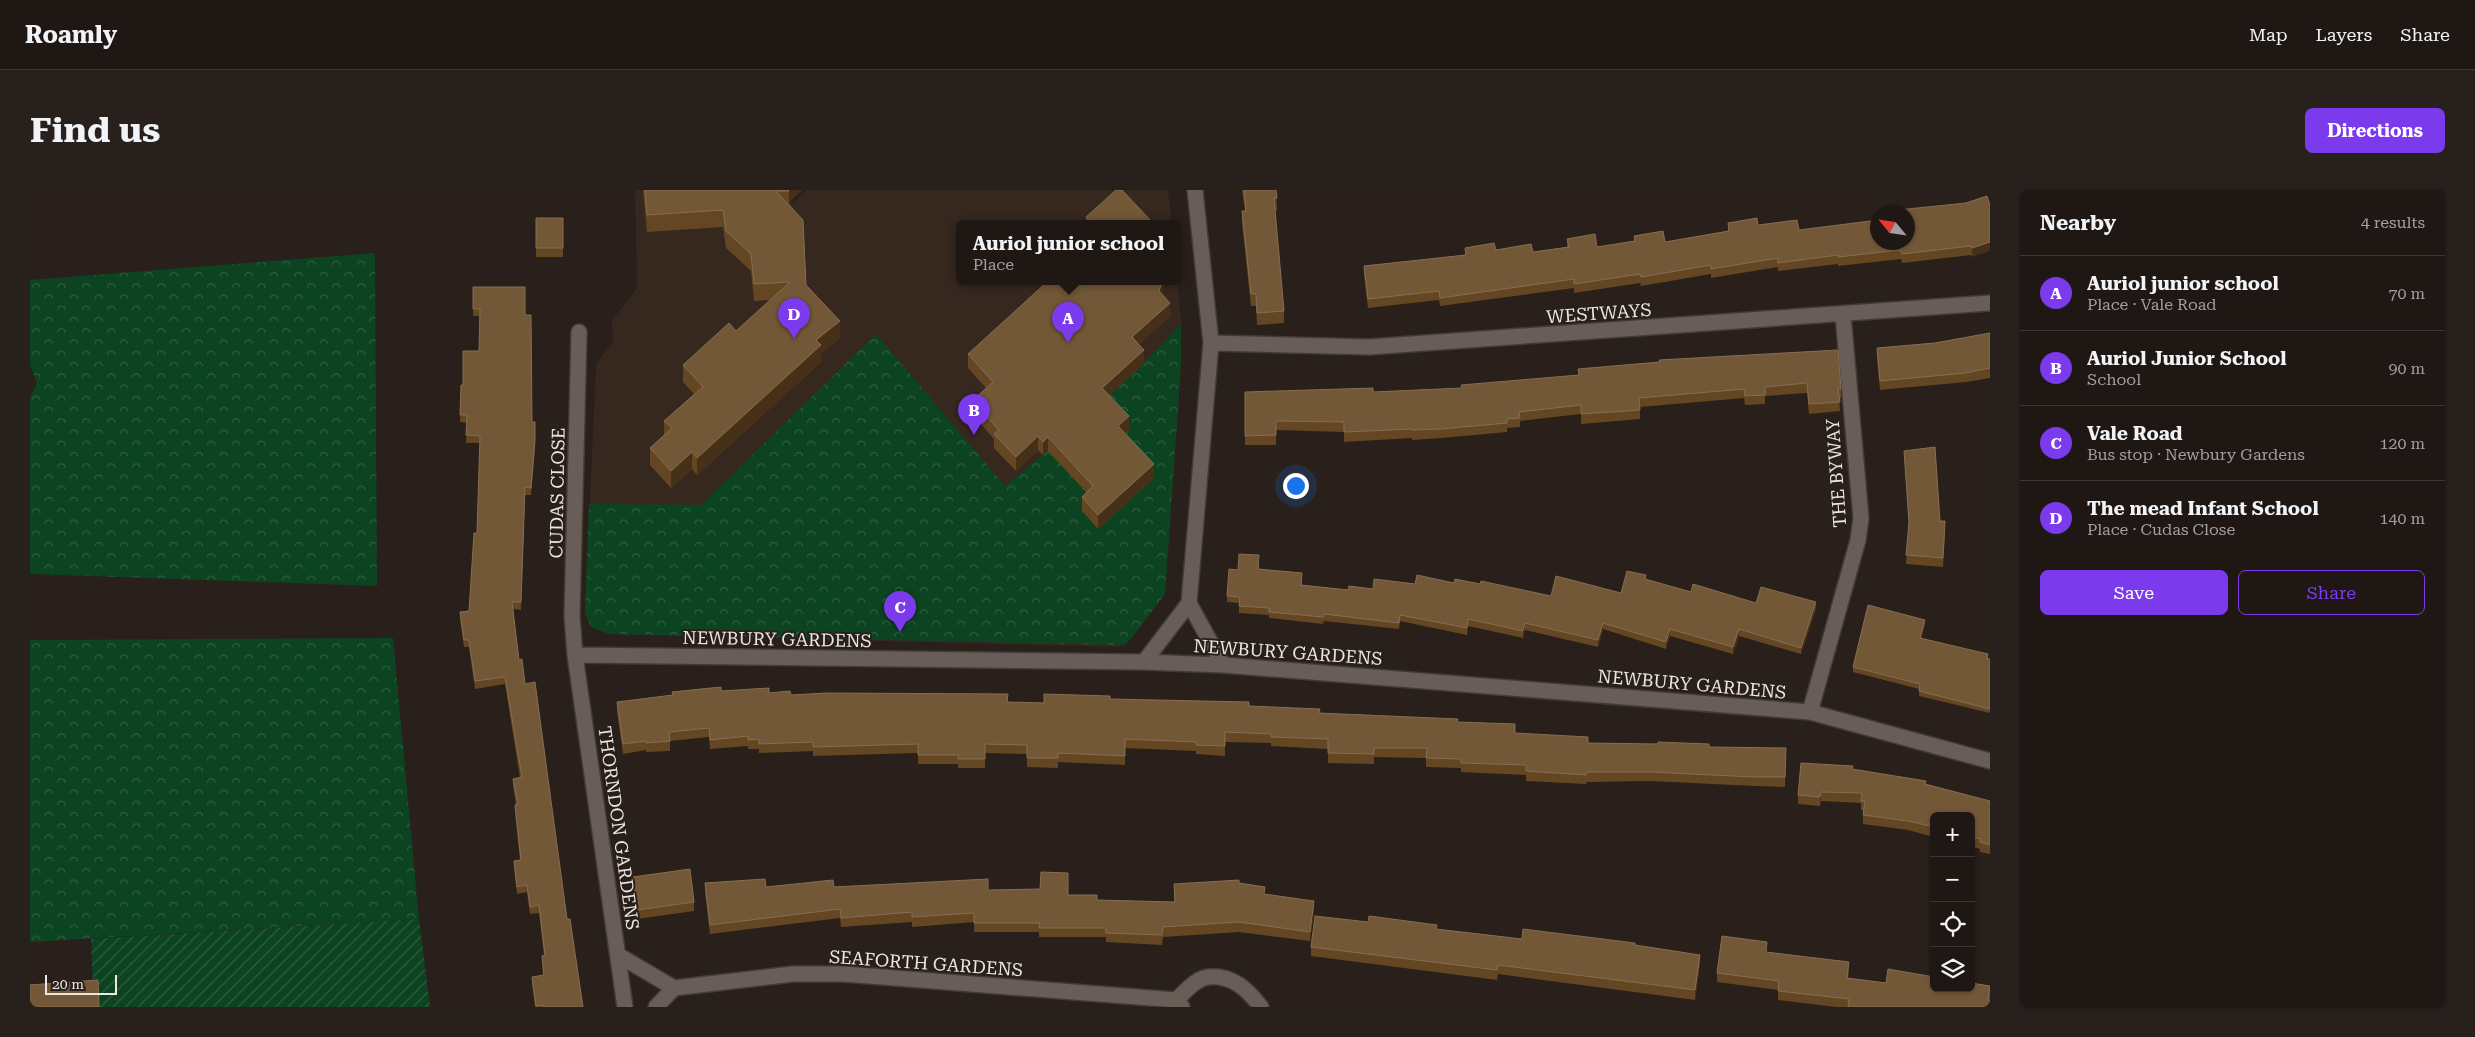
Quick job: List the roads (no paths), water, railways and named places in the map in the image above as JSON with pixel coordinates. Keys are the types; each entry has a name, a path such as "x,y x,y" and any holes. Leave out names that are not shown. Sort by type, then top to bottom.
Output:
{"street":[{"path":"1144,662 1188,603 1211,343 1196,190"},
{"name":"WESTWAYS","path":"1211,343 1369,348 1990,303"},
{"name":"THE BYWAY","path":"1810,712 1858,540 1861,518 1843,315"},
{"name":"CUDAS CLOSE","path":"576,655 572,616 579,332"},
{"path":"1188,603 1223,665"},
{"name":"NEWBURY GARDENS","path":"576,655 1144,662 1223,665 1810,712 1990,760"},
{"name":"THORNDON GARDENS","path":"576,655 625,1007"},
{"path":"618,955 674,988 656,1007"},
{"name":"SEAFORTH GARDENS","path":"674,988 793,974 844,974 1179,1004 1193,984 1207,977 1238,983 1251,993 1261,1007"}],"place":[{"name":"The mead Infant School","path":"794,339"},
{"name":"Auriol junior school","path":"1068,343"},
{"name":"Auriol Junior School","path":"974,435"},
{"name":"Vale Road","path":"900,632"}]}
